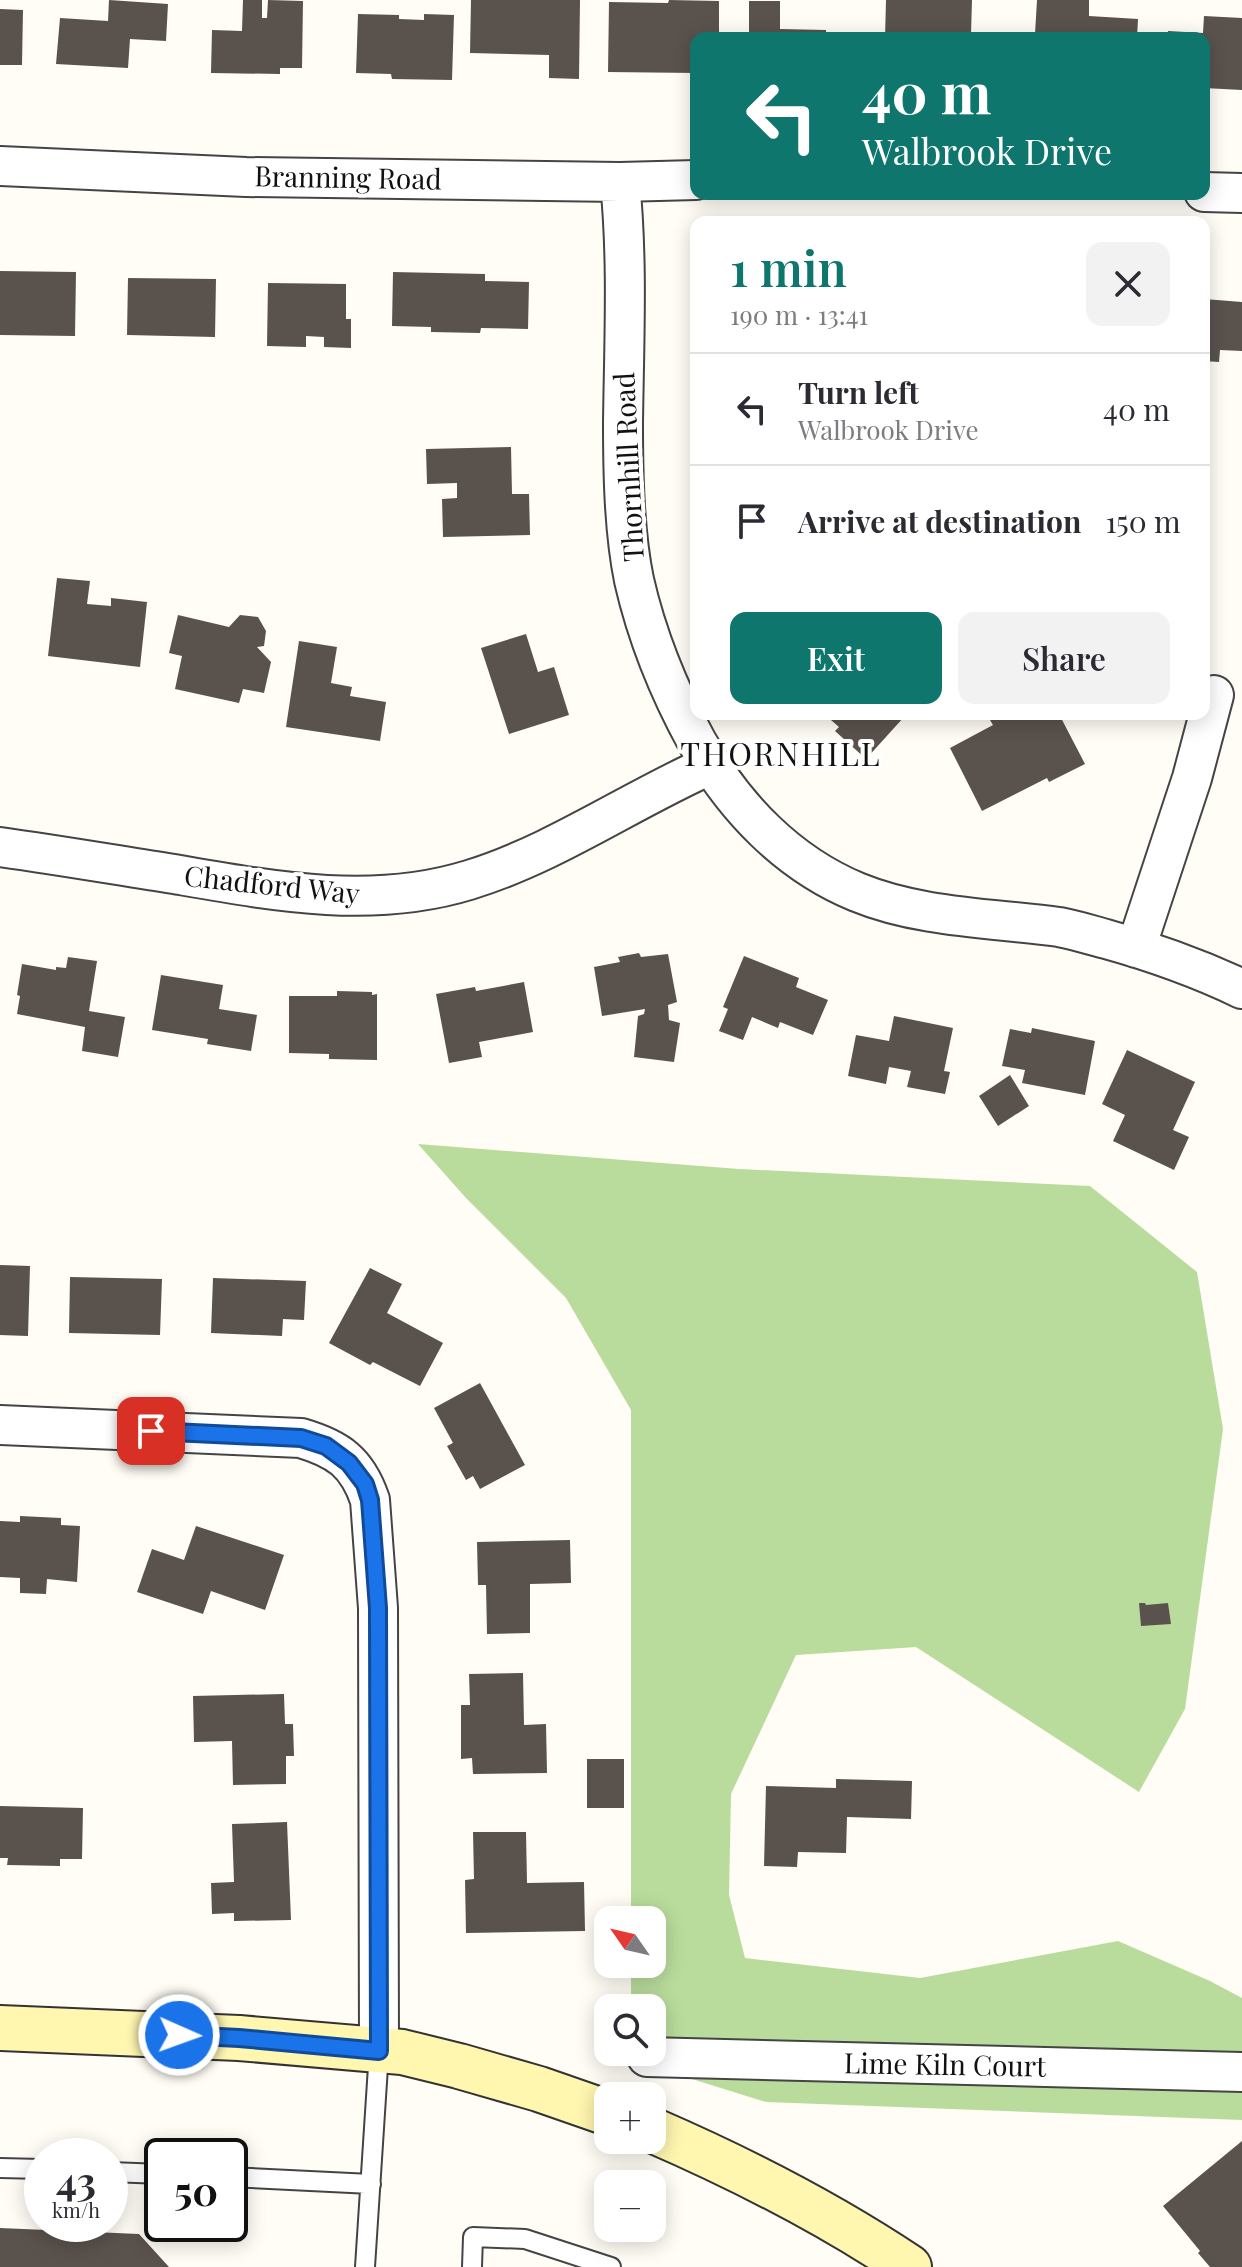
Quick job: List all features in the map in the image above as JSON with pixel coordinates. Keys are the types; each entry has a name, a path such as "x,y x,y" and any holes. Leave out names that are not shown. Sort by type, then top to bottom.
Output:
{"main road":[{"path":"0,2028 239,2038 402,2052 539,2089 594,2108"},
{"path":"666,2136 777,2189 857,2233 909,2267"}],"street":[{"name":"Branning Road","path":"0,166 246,177 690,180"},
{"name":"Thornhill Road","path":"620,182 625,227 623,460 634,578 658,660 682,714 710,765 738,804 767,834 813,869 858,892 933,911 1063,928 1210,973 1242,989"},
{"path":"1210,192 1242,193"},
{"path":"1210,710 1214,695"},
{"path":"1136,948 1192,778 1207,720"},
{"name":"Chadford Way","path":"0,847 272,891 355,897 394,895 437,889 502,868 710,765"},
{"path":"0,1425 301,1438 326,1446 349,1463 365,1484 370,1500 378,1608 379,2051"},
{"name":"Lime Kiln Court","path":"666,2057 1242,2072"}],"lane":[{"path":"365,2267 379,2051"},
{"path":"0,2168 24,2169"},
{"path":"248,2178 371,2184"},
{"path":"472,2267 473,2237 525,2239 611,2267"}],"green space":[{"path":"418,1144 739,1169 1090,1186 1197,1272 1223,1429 1185,1709 1139,1792 916,1647 796,1655 731,1794 729,1895 745,1958 920,1978 1118,1941 1210,1981 1242,1998 1242,2120 766,2102 650,2066 666,2066 666,1994 631,1994 631,1978 666,1978 666,1906 631,1906 631,1410 566,1298 466,1198"}],"building":[{"path":"109,0 168,4 166,41 130,39 128,68 56,64 60,18 108,21"},
{"path":"243,0 262,0 262,18 267,18 268,0 303,1 302,68 280,68 280,74 211,73 212,30 242,31"},
{"path":"471,0 580,0 579,79 549,78 549,55 470,53"},
{"path":"669,0 719,1 719,32 690,32 690,73 608,72 609,2 668,3"},
{"path":"886,0 972,0 971,32 885,32"},
{"path":"1037,0 1089,0 1089,16 1138,19 1137,32 1035,32"},
{"path":"749,1 780,1 780,29 826,30 826,32 749,32"},
{"path":"0,9 23,10 22,65 0,65"},
{"path":"358,14 399,15 399,19 424,20 424,14 454,15 452,80 392,79 391,74 356,73"},
{"path":"1204,16 1242,18 1242,90 1210,88 1210,32 1203,32"},
{"path":"0,271 76,272 75,336 0,335"},
{"path":"393,272 485,274 485,281 529,282 528,329 481,328 480,333 431,332 431,327 392,326"},
{"path":"128,278 216,279 215,337 127,335"},
{"path":"268,283 346,284 346,319 351,319 351,348 324,347 324,337 306,336 306,347 267,346"},
{"path":"1210,299 1242,302 1242,351 1220,350 1219,362 1210,361"},
{"path":"511,447 512,494 529,494 530,535 443,537 442,499 457,498 457,483 427,484 426,449"},
{"path":"57,578 90,581 87,604 111,606 111,598 147,602 140,667 48,656"},
{"path":"178,615 229,627 240,615 258,617 266,631 264,646 257,647 271,662 264,693 243,689 239,703 175,689 182,656 169,653"},
{"path":"526,634 538,672 554,667 569,715 509,734 481,648"},
{"path":"299,641 337,647 331,683 352,687 350,696 386,702 380,741 286,727"},
{"path":"831,720 901,720 866,759 835,731 839,727"},
{"path":"990,720 1062,720 1085,764 1049,782 1047,778 982,811 950,748 993,725"},
{"path":"639,953 641,957 668,954 677,1002 668,1005 669,1020 680,1023 674,1062 634,1057 638,1016 644,1014 645,1009 602,1016 594,967 620,962 618,957"},
{"path":"744,956 799,978 796,987 828,1000 813,1035 780,1022 778,1028 752,1017 743,1040 719,1031 728,1009 723,1007"},
{"path":"68,957 97,961 89,1011 125,1017 118,1057 82,1051 85,1027 17,1014 22,964 56,970 56,967 66,968"},
{"path":"161,975 223,985 219,1009 257,1015 251,1051 207,1044 208,1039 152,1030"},
{"path":"524,982 533,1032 479,1042 482,1057 449,1063 436,994 475,987 476,991"},
{"path":"337,991 377,994 377,1060 329,1059 329,1054 289,1053 289,996 337,996"},
{"path":"894,1016 953,1028 944,1071 950,1072 945,1094 907,1087 911,1071 889,1067 886,1084 848,1076 856,1035 889,1041"},
{"path":"1032,1028 1095,1041 1085,1095 1022,1083 1025,1070 1002,1066 1010,1029 1031,1033"},
{"path":"1127,1050 1195,1082 1173,1130 1189,1137 1174,1170 1113,1141 1125,1115 1102,1104"},
{"path":"1010,1075 1029,1106 998,1126 979,1096"},
{"path":"0,1265 30,1266 28,1336 0,1335"},
{"path":"370,1268 402,1284 387,1313 443,1343 420,1386 329,1343"},
{"path":"70,1277 162,1279 160,1335 69,1333"},
{"path":"213,1278 306,1281 304,1320 283,1319 282,1336 211,1333"},
{"path":"480,1383 525,1465 480,1489 473,1476 466,1480 447,1446 453,1443 434,1408"},
{"path":"20,1516 61,1518 61,1525 80,1526 77,1582 47,1579 46,1594 20,1593 20,1578 0,1577 0,1521 20,1522"},
{"path":"196,1526 284,1555 265,1610 211,1591 203,1614 137,1592 152,1549 184,1560"},
{"path":"570,1540 571,1583 530,1584 530,1633 487,1634 486,1585 478,1585 477,1542"},
{"path":"1139,1603 1168,1603 1171,1624 1141,1626"},
{"path":"523,1673 524,1725 546,1724 547,1773 473,1774 472,1758 461,1759 461,1705 470,1705 469,1674"},
{"path":"284,1694 285,1724 293,1724 294,1756 286,1756 286,1784 233,1785 232,1741 194,1742 193,1696"},
{"path":"587,1759 624,1759 624,1808 587,1808"},
{"path":"836,1779 912,1781 911,1819 847,1817 846,1853 798,1852 797,1867 764,1866 766,1786 836,1788"},
{"path":"0,1806 83,1808 82,1859 60,1859 60,1866 7,1865 8,1858 0,1858"},
{"path":"287,1822 291,1920 234,1921 234,1913 212,1914 211,1883 234,1882 232,1824"},
{"path":"473,1832 526,1832 527,1883 584,1882 585,1931 466,1933 465,1880 474,1879"},
{"path":"1242,2141 1242,2267 1210,2267 1163,2206"},
{"path":"0,2228 24,2229 24,2242 128,2242 128,2234 139,2234 169,2267 0,2267"}],"district":[{"name":"THORNHILL","path":"781,755"}],"route":[{"path":"151,1431 301,1438 326,1446 349,1463 365,1484 375,1543 378,1608 379,2051 179,2035"}]}
